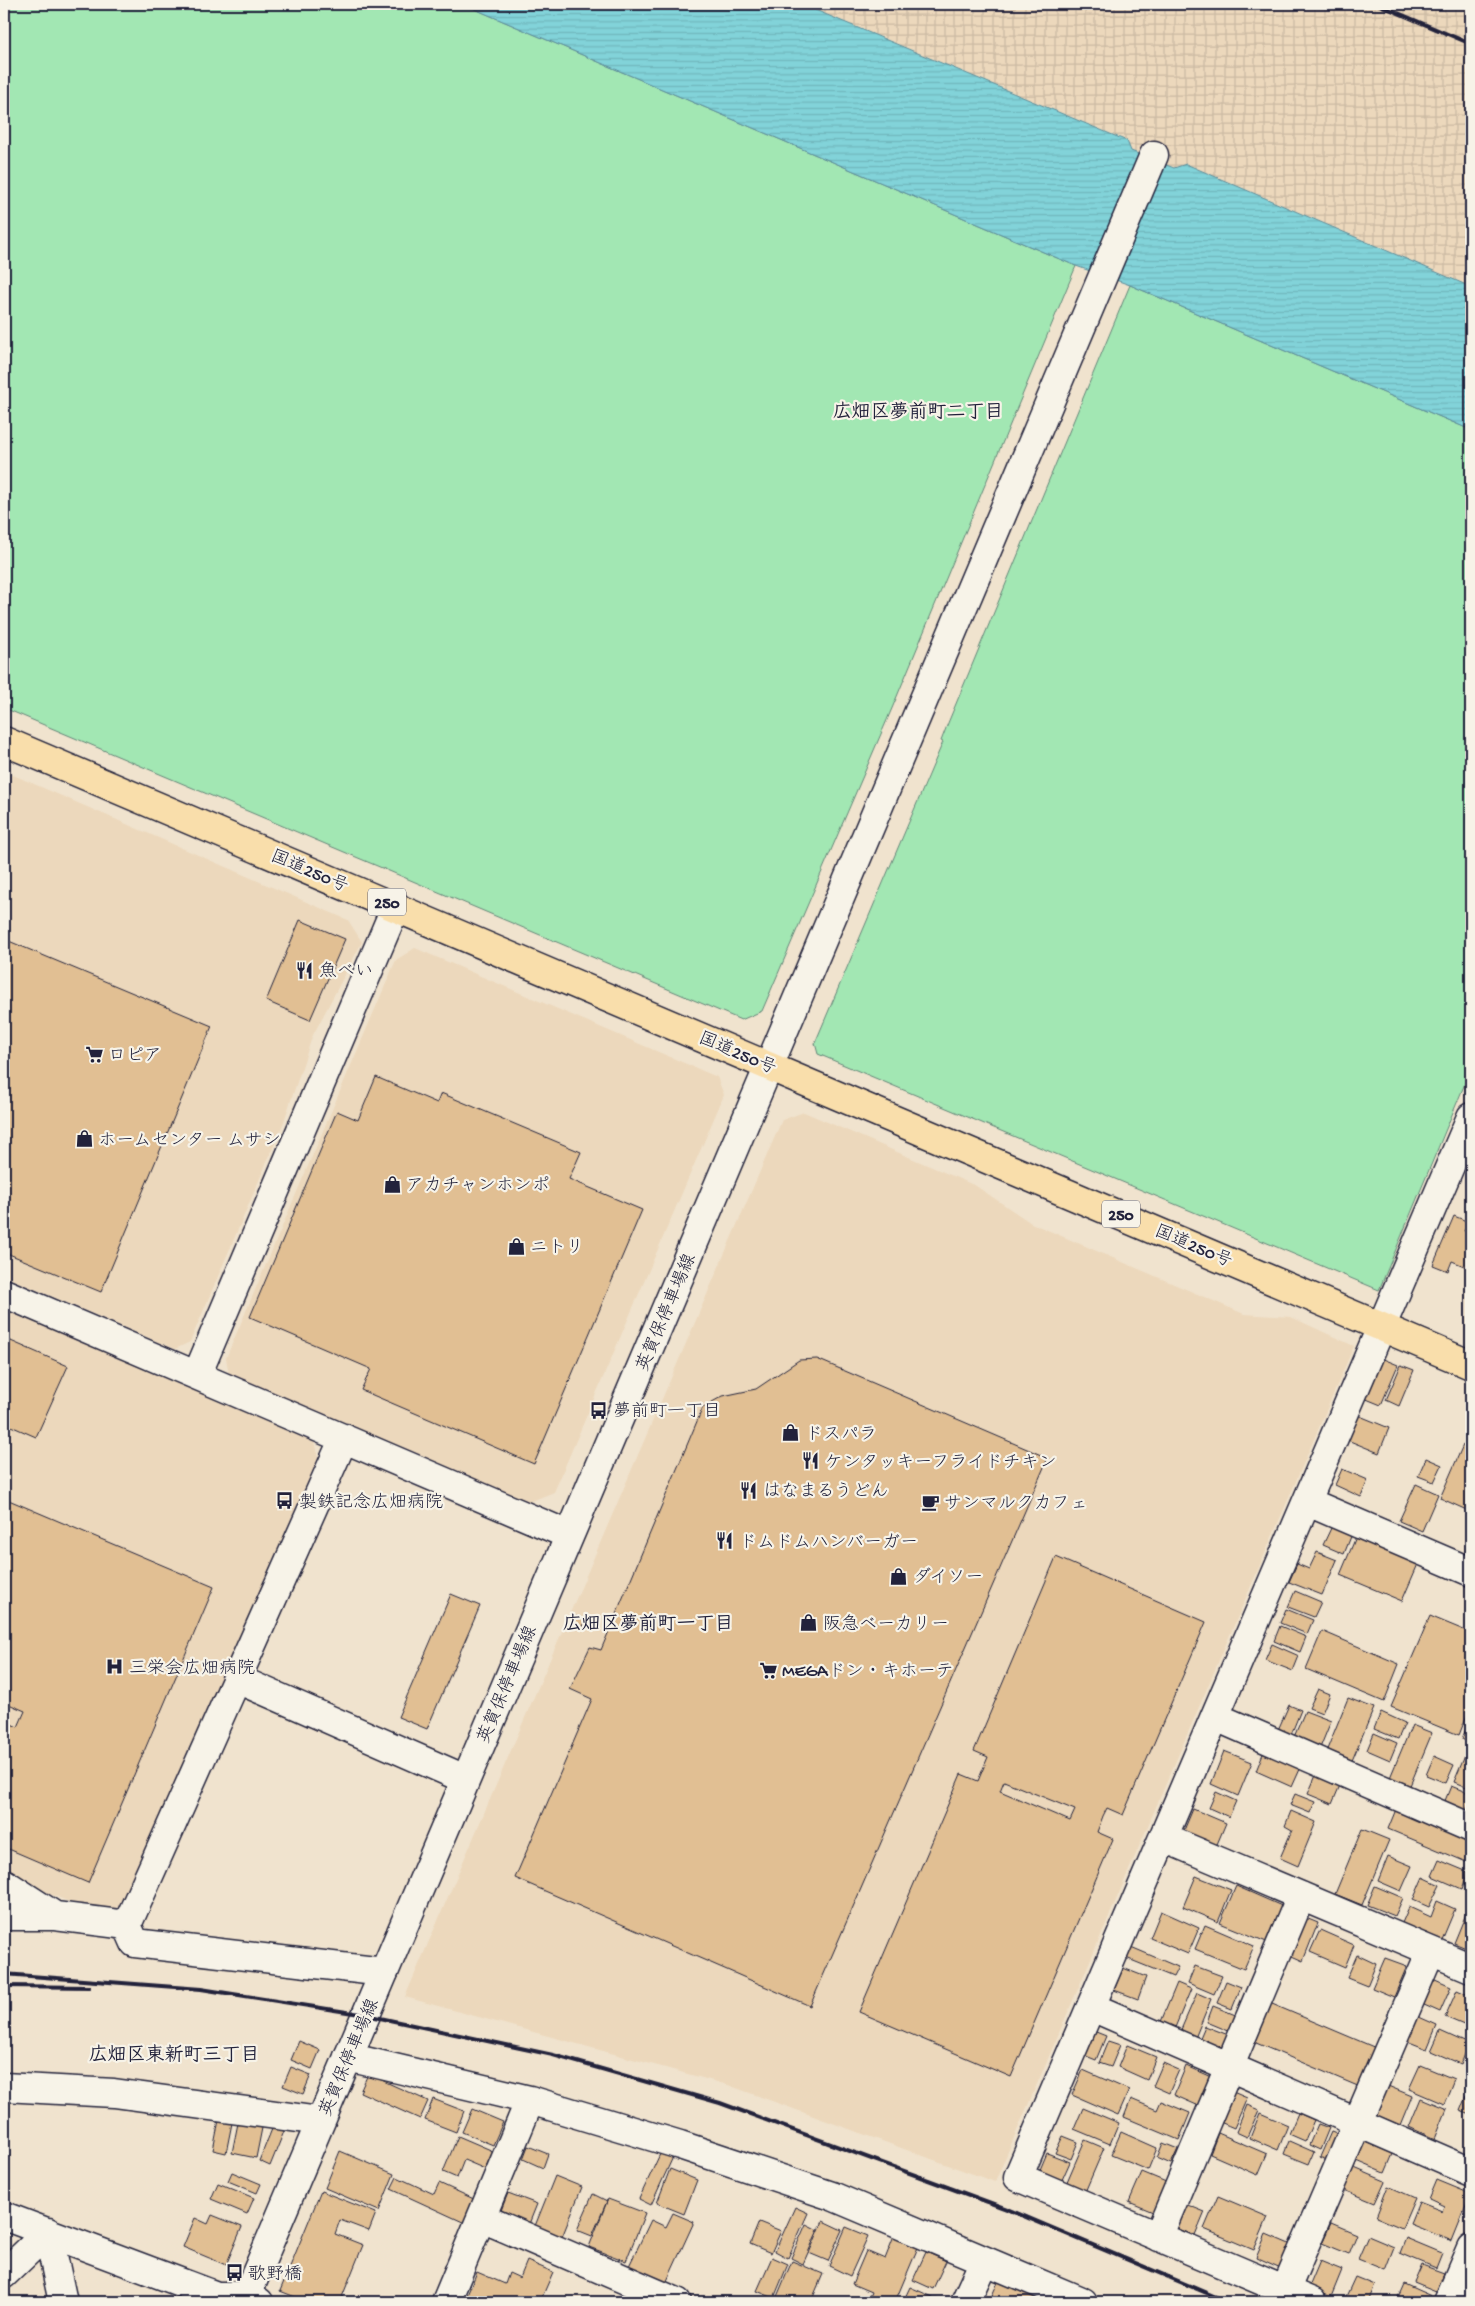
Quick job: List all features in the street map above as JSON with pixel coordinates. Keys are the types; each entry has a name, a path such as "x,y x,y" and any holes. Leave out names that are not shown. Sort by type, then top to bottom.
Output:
{"highway":[{"name":"国道250号","path":"4,741 769,1066 1009,1165 1471,1365"}],"street":[{"name":"英賀保停車場線","path":"250,2300 320,2121 1154,155"},
{"path":"197,1375 396,906"},
{"path":"1312,2302 1018,2177 1382,1326 1465,1149 1471,1117"},
{"path":"4,1294 569,1535"},
{"path":"344,1438 126,1925 135,1944 384,1972"},
{"path":"1308,1502 1471,1572"},
{"path":"236,1679 465,1779"},
{"path":"1216,1717 1471,1828"},
{"path":"1164,1838 1471,1968"},
{"path":"4,1883 55,1916"},
{"path":"1158,2237 1301,1896"},
{"path":"4,1916 55,1916 126,1925"},
{"path":"1285,2291 1431,1951"},
{"path":"1092,2007 1471,2172"},
{"path":"348,2057 530,2100 680,2145 832,2196 1083,2302"},
{"path":"4,2087 114,2093 320,2121"},
{"path":"446,2302 530,2100"},
{"path":"4,2216 217,2296 250,2300"},
{"path":"482,2218 676,2302"},
{"path":"4,2274 48,2232"},
{"path":"48,2232 63,2302"},
{"path":"1448,2302 1471,2248"},
{"path":"965,2302 984,2261"}],"shaded area":[{"path":"801,4 1471,4 1471,287 1186,164 1174,168 1131,151 1127,141"},
{"path":"4,771 348,920 362,942 312,1037 283,1124 190,1342 175,1349 4,1276"},
{"path":"415,948 717,1077 724,1095 554,1492 529,1502 230,1379 226,1358 396,960"},
{"path":"804,1112 976,1186 1031,1223 1244,1314 1291,1317 1354,1346 995,2182 728,2085 405,1997 782,1120"},
{"name":"三栄会広畑病院","path":"4,1305 313,1438 318,1458 122,1905 111,1910 89,1910 4,1875"}],"green space":[{"path":"4,4 463,4 1076,266 893,706 762,1011 741,1020 4,708"},
{"path":"1130,285 1471,430 1471,1069 1379,1290 818,1054 815,1043 943,742 941,741 948,723"}],"water":[{"path":"463,4 801,4 1127,141 1131,151 1174,168 1186,164 1471,287 1471,430 1130,285 1076,266"}],"building":[{"name":"魚べい","path":"300,920 345,939 310,1020 266,1001"},
{"name":"ホームセンター ムサシ","path":"4,939 212,1026 101,1292 4,1252"},
{"path":"376,1077 437,1103 441,1093 581,1152 569,1179 642,1210 534,1464 361,1390 371,1369 250,1317 337,1111 358,1120"},
{"path":"1454,1216 1469,1222 1464,1231 1471,1233 1471,1263 1469,1268 1452,1261 1448,1271 1433,1265"},
{"path":"4,1338 68,1366 36,1437 4,1423"},
{"path":"1376,1356 1398,1365 1381,1405 1359,1396"},
{"name":"MEGAドン・キホーテ","path":"817,1359 1048,1458 810,2006 515,1878 592,1699 570,1689 590,1647 601,1650 703,1407 723,1396 756,1389 799,1360"},
{"path":"1401,1365 1414,1370 1399,1406 1386,1400"},
{"path":"1355,1414 1389,1428 1379,1453 1345,1439"},
{"path":"1463,1445 1471,1448 1471,1512 1440,1498"},
{"path":"1426,1458 1442,1465 1434,1482 1418,1476"},
{"path":"1342,1469 1368,1480 1361,1497 1335,1485"},
{"path":"1416,1484 1438,1494 1422,1531 1399,1521"},
{"path":"4,1498 214,1587 88,1883 4,1847 4,1721 18,1727 25,1711 4,1702"},
{"path":"1332,1526 1352,1534 1344,1554 1323,1545"},
{"path":"1356,1537 1418,1564 1402,1601 1340,1575"},
{"path":"1317,1552 1337,1560 1322,1595 1289,1582 1297,1564 1309,1569"},
{"path":"1056,1557 1206,1622 1123,1815 1107,1808 1103,1816 1097,1832 1113,1839 1011,2077 859,2012 961,1774 978,1781 988,1757 974,1751","holes":["1004,1781 1075,1810 1070,1821 1000,1791"]},
{"path":"1295,1591 1321,1602 1314,1617 1288,1607"},
{"path":"451,1594 480,1606 427,1729 398,1717"},
{"path":"1286,1609 1313,1620 1307,1634 1280,1623"},
{"path":"575,1616 586,1621 582,1628 572,1624"},
{"path":"1430,1616 1471,1633 1471,1705 1459,1735 1391,1707"},
{"path":"1280,1626 1306,1637 1300,1652 1274,1641"},
{"path":"1322,1631 1399,1664 1384,1702 1306,1669"},
{"path":"1272,1644 1299,1656 1293,1671 1265,1660"},
{"path":"1318,1689 1330,1694 1322,1713 1309,1708"},
{"path":"1348,1698 1374,1708 1351,1763 1326,1752"},
{"path":"1289,1705 1301,1710 1290,1737 1277,1732"},
{"path":"1305,1711 1331,1721 1320,1748 1294,1737"},
{"path":"1381,1712 1405,1723 1398,1739 1374,1729"},
{"path":"1471,1716 1471,1744 1462,1739"},
{"path":"1412,1725 1432,1733 1409,1788 1389,1780"},
{"path":"1374,1733 1397,1743 1390,1760 1367,1750"},
{"path":"1224,1751 1252,1762 1238,1796 1211,1784"},
{"path":"1264,1751 1301,1767 1292,1787 1256,1771"},
{"path":"1467,1751 1471,1753 1471,1789 1454,1782"},
{"path":"1434,1756 1454,1765 1446,1783 1426,1775"},
{"path":"1317,1773 1341,1783 1332,1804 1308,1794"},
{"path":"1451,1786 1471,1794 1466,1812 1444,1803"},
{"path":"1216,1792 1236,1801 1229,1817 1209,1808"},
{"path":"1295,1794 1315,1802 1310,1813 1290,1805"},
{"path":"1399,1802 1471,1833 1471,1864 1388,1829"},
{"path":"1193,1809 1226,1823 1215,1849 1182,1835"},
{"path":"1291,1811 1316,1822 1298,1866 1280,1858 1292,1830 1285,1826"},
{"path":"1362,1829 1389,1840 1362,1905 1335,1894"},
{"path":"1388,1856 1412,1866 1401,1891 1378,1881"},
{"path":"1439,1860 1468,1872 1462,1889 1432,1876"},
{"path":"1196,1876 1231,1890 1218,1922 1183,1907"},
{"path":"1423,1877 1440,1885 1429,1907 1413,1900"},
{"path":"1236,1886 1284,1907 1269,1943 1220,1923"},
{"path":"1375,1886 1403,1898 1395,1916 1367,1905"},
{"path":"1437,1901 1455,1909 1442,1940 1402,1923 1409,1907 1431,1917"},
{"path":"1468,1909 1471,1911 1471,1950 1454,1943"},
{"path":"1161,1911 1199,1928 1188,1954 1150,1938"},
{"path":"1301,1916 1318,1923 1303,1961 1285,1953"},
{"path":"1205,1925 1254,1946 1244,1969 1195,1949"},
{"path":"1320,1930 1354,1945 1345,1967 1310,1952"},
{"path":"1131,1947 1178,1967 1173,1977 1126,1958"},
{"path":"1357,1955 1376,1964 1367,1986 1347,1978"},
{"path":"1385,1958 1407,1966 1394,1997 1372,1988"},
{"path":"1195,1966 1222,1976 1214,1994 1188,1983"},
{"path":"1123,1968 1146,1977 1138,1999 1114,1990"},
{"path":"1426,1976 1451,1987 1440,2012 1415,2001"},
{"path":"1226,1981 1241,1987 1232,2009 1217,2003"},
{"path":"1177,1983 1191,1989 1174,2030 1160,2024"},
{"path":"1457,1990 1471,1996 1471,2028 1445,2017"},
{"path":"1197,1993 1211,1999 1195,2038 1180,2032"},
{"path":"1265,2001 1376,2048 1360,2087 1249,2040"},
{"path":"1213,2006 1238,2016 1231,2032 1207,2022"},
{"path":"1410,2013 1437,2025 1427,2049 1399,2038"},
{"path":"1205,2026 1231,2036 1225,2051 1199,2040"},
{"path":"1091,2030 1106,2036 1096,2060 1081,2054"},
{"path":"1440,2031 1469,2044 1461,2064 1431,2051"},
{"path":"299,2041 320,2050 312,2069 291,2060"},
{"path":"1108,2041 1120,2045 1111,2067 1099,2063"},
{"path":"1127,2045 1156,2057 1147,2080 1118,2067"},
{"path":"1471,2049 1471,2069 1464,2066"},
{"path":"1163,2063 1179,2070 1169,2093 1153,2086"},
{"path":"1420,2065 1454,2079 1444,2104 1409,2089"},
{"path":"1186,2066 1211,2077 1199,2106 1174,2095"},
{"path":"291,2067 311,2075 303,2094 283,2086"},
{"path":"1083,2070 1129,2090 1118,2115 1072,2095"},
{"path":"368,2074 428,2101 420,2119 360,2092"},
{"path":"1388,2086 1412,2096 1400,2125 1376,2115"},
{"path":"1226,2089 1247,2098 1234,2128 1213,2119"},
{"path":"1466,2096 1471,2098 1471,2115 1460,2111"},
{"path":"1421,2098 1447,2109 1435,2139 1409,2127"},
{"path":"433,2099 464,2111 456,2132 425,2120"},
{"path":"1131,2099 1157,2110 1161,2101 1190,2113 1179,2140 1124,2117"},
{"path":"1247,2105 1259,2110 1247,2137 1236,2132"},
{"path":"1083,2108 1119,2123 1110,2144 1074,2129"},
{"path":"472,2109 503,2122 493,2145 462,2132"},
{"path":"1260,2113 1288,2125 1278,2150 1250,2138"},
{"path":"1298,2113 1314,2120 1305,2141 1289,2134"},
{"path":"220,2115 233,2118 226,2153 213,2150"},
{"path":"239,2118 263,2123 256,2158 232,2153"},
{"path":"274,2124 285,2129 270,2166 259,2161"},
{"path":"1318,2124 1329,2128 1320,2150 1309,2145"},
{"path":"1121,2132 1157,2148 1148,2170 1111,2155"},
{"path":"1331,2132 1342,2136 1331,2162 1320,2157"},
{"path":"1218,2133 1267,2154 1258,2175 1210,2154"},
{"path":"458,2136 493,2151 485,2169 464,2160 457,2178 443,2172"},
{"path":"1063,2136 1078,2142 1071,2159 1055,2153"},
{"path":"1358,2139 1393,2154 1385,2173 1350,2158"},
{"path":"1085,2140 1104,2148 1085,2192 1066,2184"},
{"path":"1289,2141 1314,2152 1309,2164 1284,2154"},
{"path":"1163,2143 1178,2149 1171,2164 1157,2158"},
{"path":"528,2146 548,2154 543,2168 523,2159"},
{"path":"340,2151 394,2174 379,2211 325,2188"},
{"path":"661,2152 673,2157 651,2205 639,2199"},
{"path":"1047,2153 1070,2162 1061,2182 1039,2172"},
{"path":"1345,2164 1385,2181 1375,2203 1336,2187"},
{"path":"670,2169 697,2180 684,2214 657,2203"},
{"path":"232,2172 261,2184 257,2193 228,2181"},
{"path":"1142,2172 1166,2182 1153,2212 1129,2202"},
{"path":"555,2176 582,2187 562,2237 535,2226"},
{"path":"397,2177 434,2194 439,2183 476,2200 465,2223 391,2189"},
{"path":"1437,2180 1471,2194 1452,2241 1410,2224 1419,2202 1442,2211 1444,2206 1429,2199"},
{"path":"218,2183 254,2198 247,2214 211,2199"},
{"path":"1388,2186 1415,2198 1402,2228 1376,2217"},
{"path":"321,2191 376,2213 369,2231 340,2220 335,2234 363,2245 340,2302 308,2302 280,2291"},
{"path":"508,2193 537,2204 529,2224 500,2213"},
{"path":"593,2194 607,2201 592,2236 577,2230"},
{"path":"1218,2196 1268,2217 1254,2250 1204,2229"},
{"path":"608,2199 645,2213 626,2261 589,2247"},
{"path":"1180,2202 1205,2212 1195,2236 1170,2225"},
{"path":"795,2207 808,2213 788,2258 775,2251"},
{"path":"673,2213 694,2222 666,2283 629,2266 651,2220 666,2227"},
{"path":"212,2215 242,2227 226,2265 183,2247 195,2218 208,2224"},
{"path":"823,2221 842,2230 828,2261 809,2253"},
{"path":"759,2222 781,2231 771,2253 750,2244"},
{"path":"1331,2223 1357,2234 1349,2254 1322,2243"},
{"path":"806,2224 818,2230 803,2264 791,2258"},
{"path":"846,2227 868,2236 850,2276 829,2266"},
{"path":"895,2234 919,2245 895,2302 867,2302 871,2292 852,2284 866,2251 885,2259"},
{"path":"1266,2234 1294,2246 1283,2270 1256,2258"},
{"path":"1368,2236 1394,2247 1385,2270 1358,2259"},
{"path":"1406,2238 1442,2253 1436,2268 1400,2253"},
{"path":"926,2252 946,2261 933,2289 913,2280"},
{"path":"772,2257 788,2264 774,2298 757,2291"},
{"path":"527,2261 553,2272 540,2302 464,2302 477,2272 505,2284 509,2273 520,2278"},
{"path":"792,2261 823,2274 811,2302 783,2302 776,2299"},
{"path":"1320,2261 1342,2270 1331,2297 1309,2287"},
{"path":"1422,2265 1444,2273 1436,2292 1414,2283"},
{"path":"1355,2277 1375,2285 1368,2302 1344,2301"},
{"path":"999,2280 1050,2302 989,2302"},
{"path":"1404,2284 1431,2296 1429,2302 1396,2302"},
{"path":"910,2287 944,2302 903,2302"}],"railway":[{"path":"1377,4 1471,44"},
{"path":"4,1974 201,1989 366,2015 553,2055 720,2103 1007,2209 1228,2302"},
{"path":"4,1986 89,1987"}],"place":[{"name":"魚べい","path":"305,970"},
{"name":"ロピア","path":"94,1054"},
{"name":"ホームセンター ムサシ","path":"84,1139"},
{"name":"アカチャンホンポ","path":"392,1184"},
{"name":"ニトリ","path":"516,1246"},
{"name":"夢前町一丁目","path":"599,1410"},
{"name":"ドスパラ","path":"791,1433"},
{"name":"ケンタッキーフライドチキン","path":"811,1461"},
{"name":"はなまるうどん","path":"749,1490"},
{"name":"製鉄記念広畑病院","path":"285,1501"},
{"name":"サンマルクカフェ","path":"930,1502"},
{"name":"ドムドムハンバーガー","path":"725,1541"},
{"name":"ダイソー","path":"899,1576"},
{"name":"阪急ベーカリー","path":"809,1623"},
{"name":"三栄会広畑病院","path":"115,1667"},
{"name":"MEGAドン・キホーテ","path":"768,1670"},
{"name":"歌野橋","path":"234,2273"}],"district":[{"name":"広畑区夢前町二丁目","path":"918,410"},
{"name":"広畑区夢前町一丁目","path":"648,1622"},
{"name":"広畑区東新町三丁目","path":"174,2053"}]}
